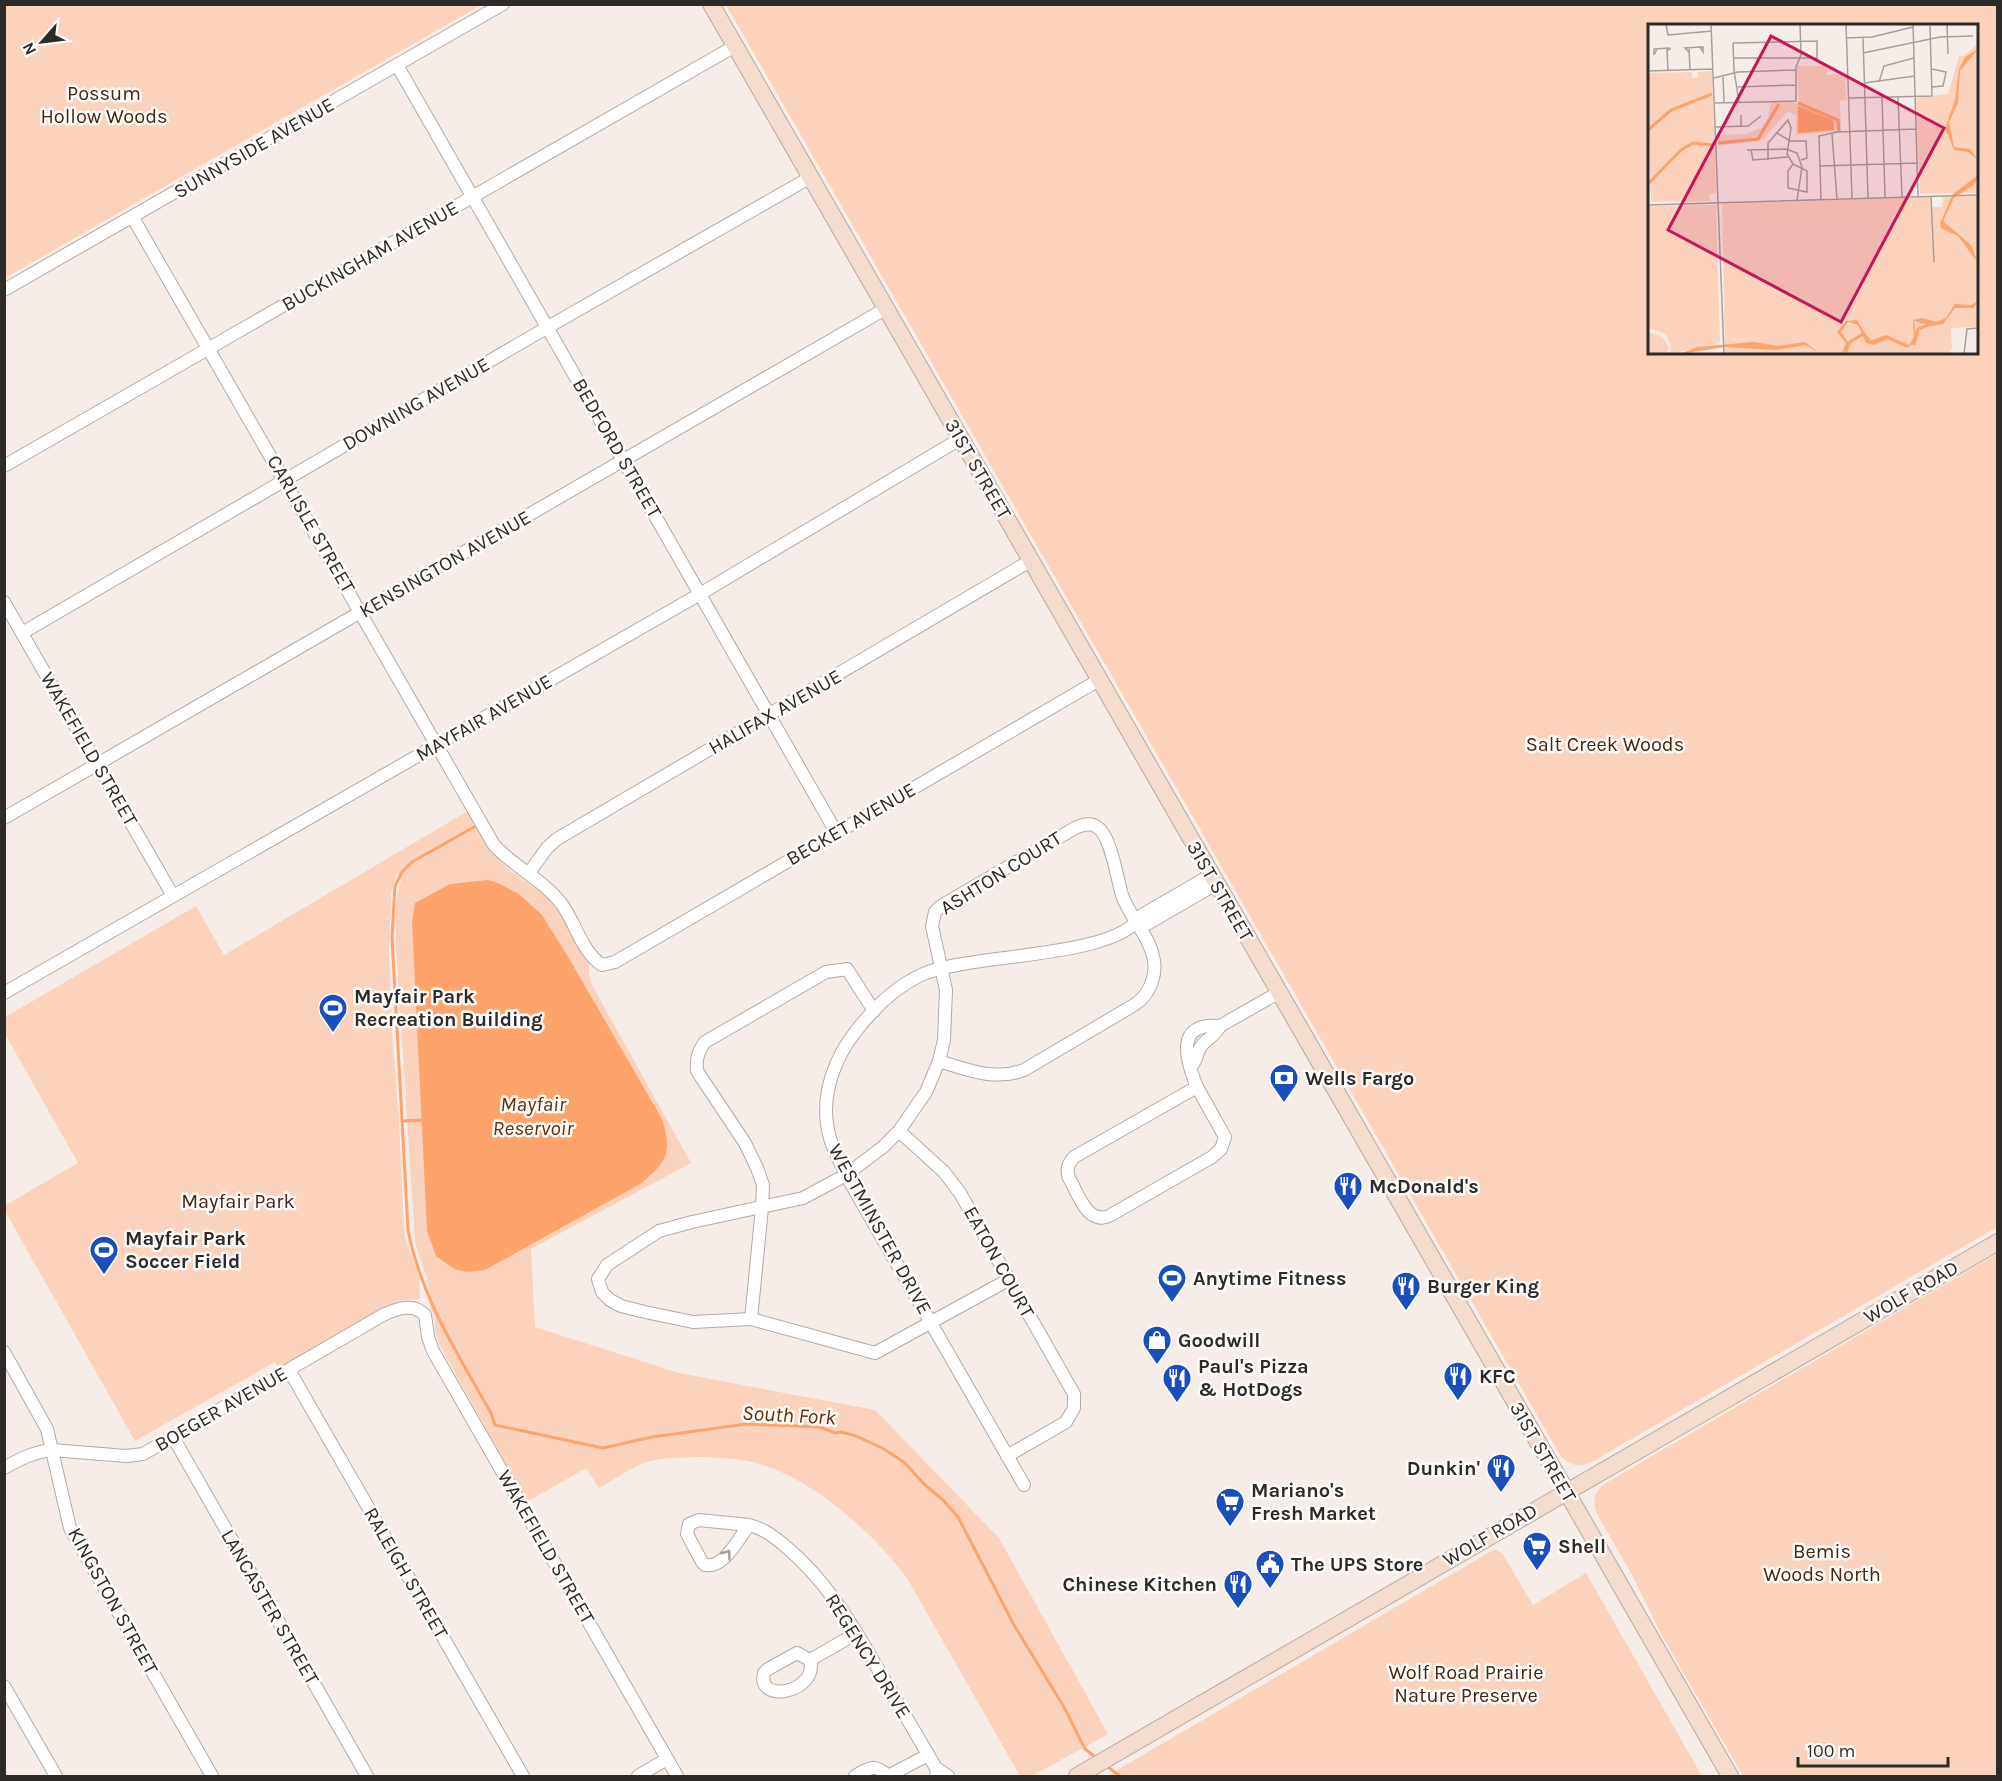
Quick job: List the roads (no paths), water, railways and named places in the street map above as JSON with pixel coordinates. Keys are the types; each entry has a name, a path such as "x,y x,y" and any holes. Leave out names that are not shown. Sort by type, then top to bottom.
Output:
{"main road":[{"name":"31ST STREET","path":"711,4 1730,1776"},
{"name":"WOLF ROAD","path":"1077,1776 1998,1242"}],"street":[{"name":"SUNNYSIDE AVENUE","path":"4,290 503,4"},
{"name":"BUCKINGHAM AVENUE","path":"4,466 735,46"},
{"name":"BEDFORD STREET","path":"397,65 836,832"},
{"name":"DOWNING AVENUE","path":"22,633 811,177"},
{"name":"CARLISLE STREET","path":"133,218 286,480 494,845 510,862 529,873 546,887 563,906 592,956 602,965"},
{"name":"KENSINGTON AVENUE","path":"4,818 885,309"},
{"name":"MAYFAIR AVENUE","path":"4,993 699,594 960,439"},
{"name":"HALIFAX AVENUE","path":"529,873 547,848 557,839 770,716 1030,561"},
{"name":"WAKEFIELD STREET","path":"4,602 173,896"},
{"name":"BECKET AVENUE","path":"602,965 615,962 1099,680"},
{"name":"ASHTON COURT","path":"939,1061 976,1072 1006,1075 1024,1070 1140,1001 1150,987 1154,957 1122,895 1105,836 1097,826 1084,825 941,906 935,912 932,926 942,969 946,1010 939,1061 926,1092 899,1131 884,1147 846,1175 803,1198 659,1230 607,1265 598,1279 602,1292 621,1306 645,1312 693,1322 751,1319 875,1353 1008,1280"},
{"name":"WESTMINSTER DRIVE","path":"1023,1485 846,1175 830,1138 826,1105 830,1078 841,1053 874,1011 903,986 922,974 989,959 1073,948 1109,938 1137,924 1142,915 1214,880"},
{"path":"751,1319 763,1185 745,1143 697,1071 696,1059 705,1042 826,972 847,969 874,1011"},
{"path":"1197,1087 1074,1157 1067,1172 1090,1215 1100,1218 1109,1216 1212,1157 1221,1149 1225,1137 1197,1087 1188,1059 1186,1048 1189,1036 1197,1029 1220,1026 1278,993"},
{"name":"EATON COURT","path":"899,1131 945,1172 960,1193 1074,1394 1074,1408 1066,1422 1007,1456"},
{"name":"BOEGER AVENUE","path":"4,1468 33,1453 52,1450 134,1455 150,1450 390,1312 410,1307 425,1315"},
{"name":"WAKEFIELD STREET","path":"425,1315 433,1351 677,1776"},
{"name":"KINGSTON STREET","path":"4,1352 43,1419 70,1528 212,1776"},
{"name":"RALEIGH STREET","path":"289,1370 523,1776"},
{"name":"LANCASTER STREET","path":"173,1437 367,1776"},
{"name":"REGENCY DRIVE","path":"748,1525 721,1562 710,1566 702,1562 689,1539 687,1529 693,1522 699,1520 748,1525 764,1529 809,1568 842,1609 857,1633 936,1772 948,1776"},
{"path":"810,1660 857,1633"},
{"path":"4,1686 56,1776"},
{"path":"855,1776 879,1768 888,1776 928,1755"},
{"path":"638,1776 668,1759"}],"water":[{"name":"Mayfair Reservoir","path":"488,880 519,894 542,915 662,1119 667,1149 656,1170 640,1184 485,1270 466,1272 454,1269 436,1256 427,1231 412,922 415,903 450,884"}],"waterway":[{"name":"South Fork","path":"474,827 412,862 402,872 395,886 392,937 408,1230 414,1255 431,1302 491,1413 495,1425 603,1448 652,1437 747,1424 819,1427 836,1433 856,1436 884,1449 905,1463 958,1517 1014,1625 1064,1707 1085,1749 1094,1756"},
{"path":"403,1121 425,1120"},
{"name":"South Fork","path":"1109,1768 1120,1776"}],"place":[{"name":"Mayfair Park Recreation Building","path":"333,1034"},
{"name":"Wells Fargo","path":"1284,1104"},
{"name":"McDonald's","path":"1348,1212"},
{"name":"Mayfair Park Soccer Field","path":"104,1276"},
{"name":"Anytime Fitness","path":"1172,1304"},
{"name":"Burger King","path":"1406,1312"},
{"name":"Goodwill","path":"1157,1366"},
{"name":"KFC","path":"1458,1402"},
{"name":"Paul's Pizza & HotDogs","path":"1177,1404"},
{"name":"Dunkin'","path":"1501,1494"},
{"name":"Mariano's Fresh Market","path":"1230,1528"},
{"name":"Shell","path":"1537,1572"},
{"name":"The UPS Store","path":"1270,1590"},
{"name":"Chinese Kitchen","path":"1238,1610"}],"park label":[{"name":"Possum Hollow Woods","path":"104,104"},
{"name":"Salt Creek Woods","path":"1605,744"},
{"name":"Mayfair Park","path":"238,1201"},
{"name":"Bemis Woods North","path":"1822,1562"},
{"name":"Wolf Road Prairie Nature Preserve","path":"1466,1684"}]}
